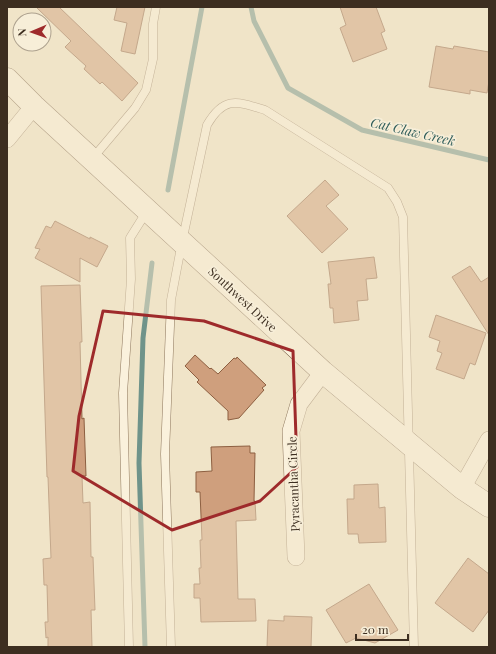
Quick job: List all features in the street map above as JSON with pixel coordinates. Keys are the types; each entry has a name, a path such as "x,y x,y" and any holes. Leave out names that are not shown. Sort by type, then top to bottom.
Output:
{"main road":[{"name":"Southwest Drive","path":"7,79 147,211 323,372 462,488 489,506"}],"street":[{"path":"7,139 34,106"},
{"name":"Pyracantha Circle","path":"296,557 291,431 299,404 323,372"},
{"path":"462,488 489,440"}],"lane":[{"path":"92,160 135,108 146,90 153,59 153,24 156,7"},
{"path":"171,647 165,454 171,300 207,125 214,114 223,106 234,103 244,104 265,110 388,188 397,202 403,217 414,647"},
{"path":"129,647 123,393 131,279 130,238 147,211"}],"highlighted area":[{"path":"103,311 204,321 293,351 297,467 260,501 172,530 73,471 79,416"}],"building":[{"path":"36,7 59,7 138,83 122,101 102,82 100,84 84,69 86,66 65,47 71,41 52,23 52,12 41,12"},
{"path":"117,7 145,7 135,54 121,51 127,23 114,20"},
{"path":"340,7 376,7 385,31 381,33 387,49 353,62 340,28 346,25"},
{"path":"436,46 453,49 454,46 489,52 489,81 487,93 470,90 470,94 429,87"},
{"path":"325,180 339,195 326,206 348,229 322,253 287,216"},
{"path":"55,221 90,239 90,237 108,246 97,267 80,258 80,282 35,258 40,249 35,248 46,226 51,228"},
{"path":"374,257 377,278 366,279 368,300 357,301 359,320 334,323 333,308 330,308 328,284 331,284 328,262"},
{"path":"470,266 481,282 489,277 489,335 452,277"},
{"path":"80,285 82,419 84,418 86,476 82,476 83,503 90,502 91,557 93,557 95,610 91,610 92,647 48,647 45,622 48,622 47,585 44,585 43,559 51,558 41,286"},
{"path":"436,315 486,333 475,365 470,363 464,379 436,369 442,353 437,351 440,341 429,337"},
{"path":"195,355 210,369 211,368 218,374 234,358 236,359 237,357 266,385 262,388 264,390 239,418 228,420 228,411 197,382 199,380 185,366"},
{"path":"250,446 250,453 255,453 254,501 256,520 236,521 238,599 255,599 256,621 201,622 200,598 194,598 194,584 200,584 200,540 202,540 200,492 196,492 196,472 212,471 211,447"},
{"path":"378,484 379,508 385,507 386,542 359,543 358,534 348,534 347,499 354,499 354,485"},
{"path":"468,558 489,574 489,610 473,632 435,603"},
{"path":"369,584 398,630 375,643 356,638 346,643 326,610"},
{"path":"284,616 312,617 311,647 267,647 268,620 284,621"}],"waterway":[{"path":"168,190 202,7"},
{"name":"Cat Claw Creek","path":"251,7 254,21 288,88 362,130 489,160"},
{"path":"145,647 139,463 143,338 152,263"}]}
